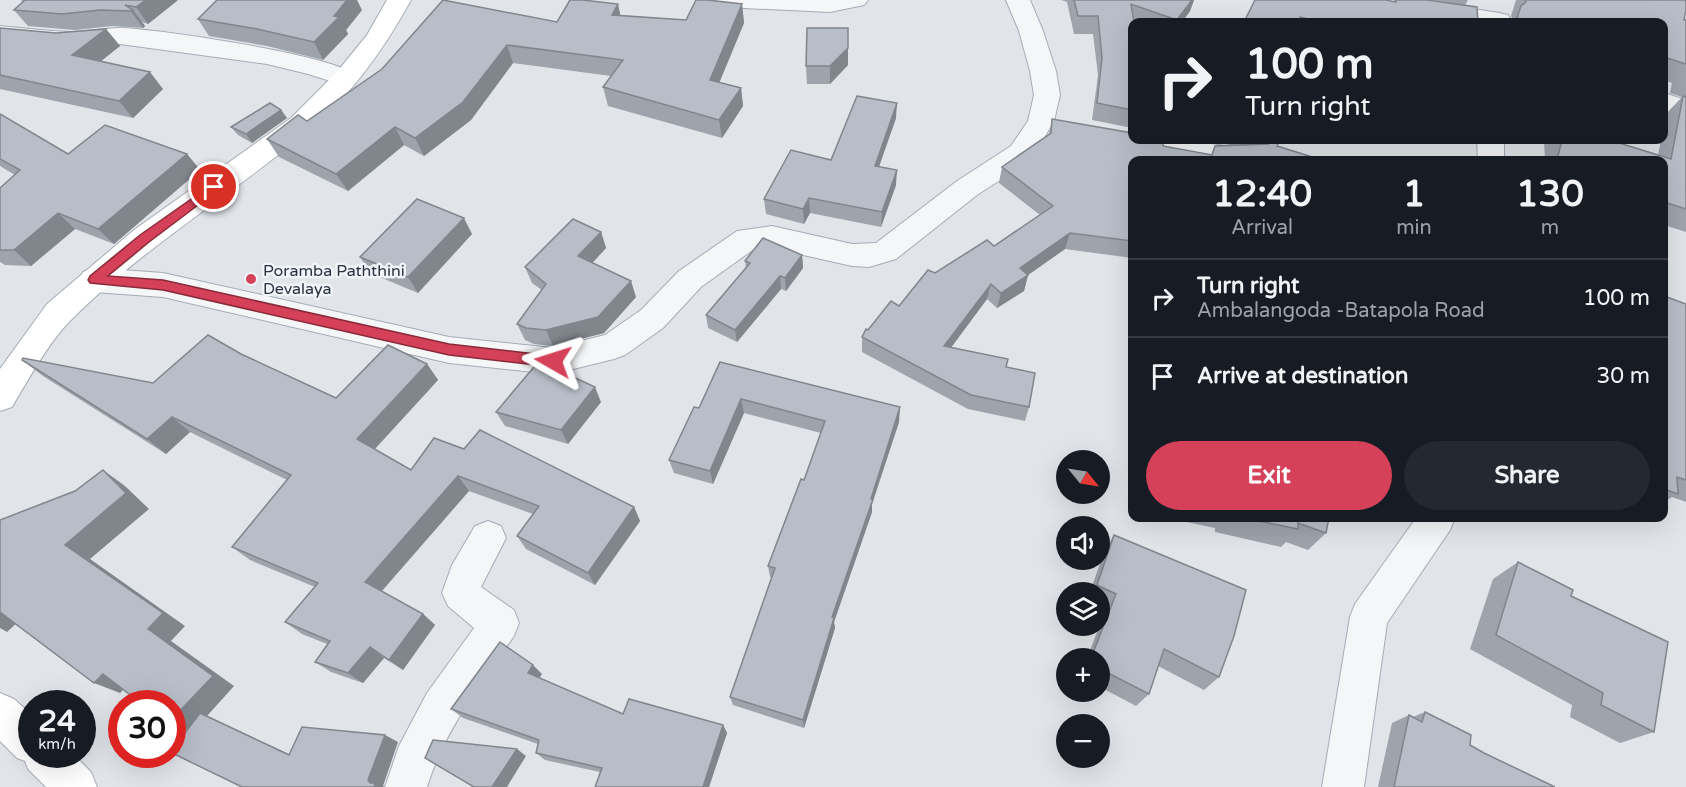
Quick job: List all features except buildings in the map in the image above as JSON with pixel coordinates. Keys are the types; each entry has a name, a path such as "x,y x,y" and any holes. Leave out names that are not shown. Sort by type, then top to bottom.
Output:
{"main road":[{"path":"0,397 57,313 144,238 300,124 346,78 377,39 399,0"},
{"path":"0,713 18,730"},
{"path":"57,768 76,787"}],"street":[{"path":"724,0 830,5 856,0"},
{"path":"94,280 163,285 449,350 553,361 614,346 652,319 690,279 747,238 772,237 852,255 869,256 886,252 909,235 927,217 1021,153 1052,123 1043,71 1031,31 1018,0"},
{"path":"1368,0 1498,14"},
{"path":"0,34 70,40 120,36 267,56 315,67 346,78"},
{"path":"1668,103 1686,110"},
{"path":"1162,144 1224,156"},
{"path":"1343,787 1369,617 1434,522"},
{"path":"406,787 414,760 441,707 500,623 473,605 461,593 465,577 488,538"}],"place":[{"name":"Poramba Paththini Devalaya","path":"251,279"}],"route":[{"path":"214,187 144,238 94,280 163,285 449,350 553,361"}]}
